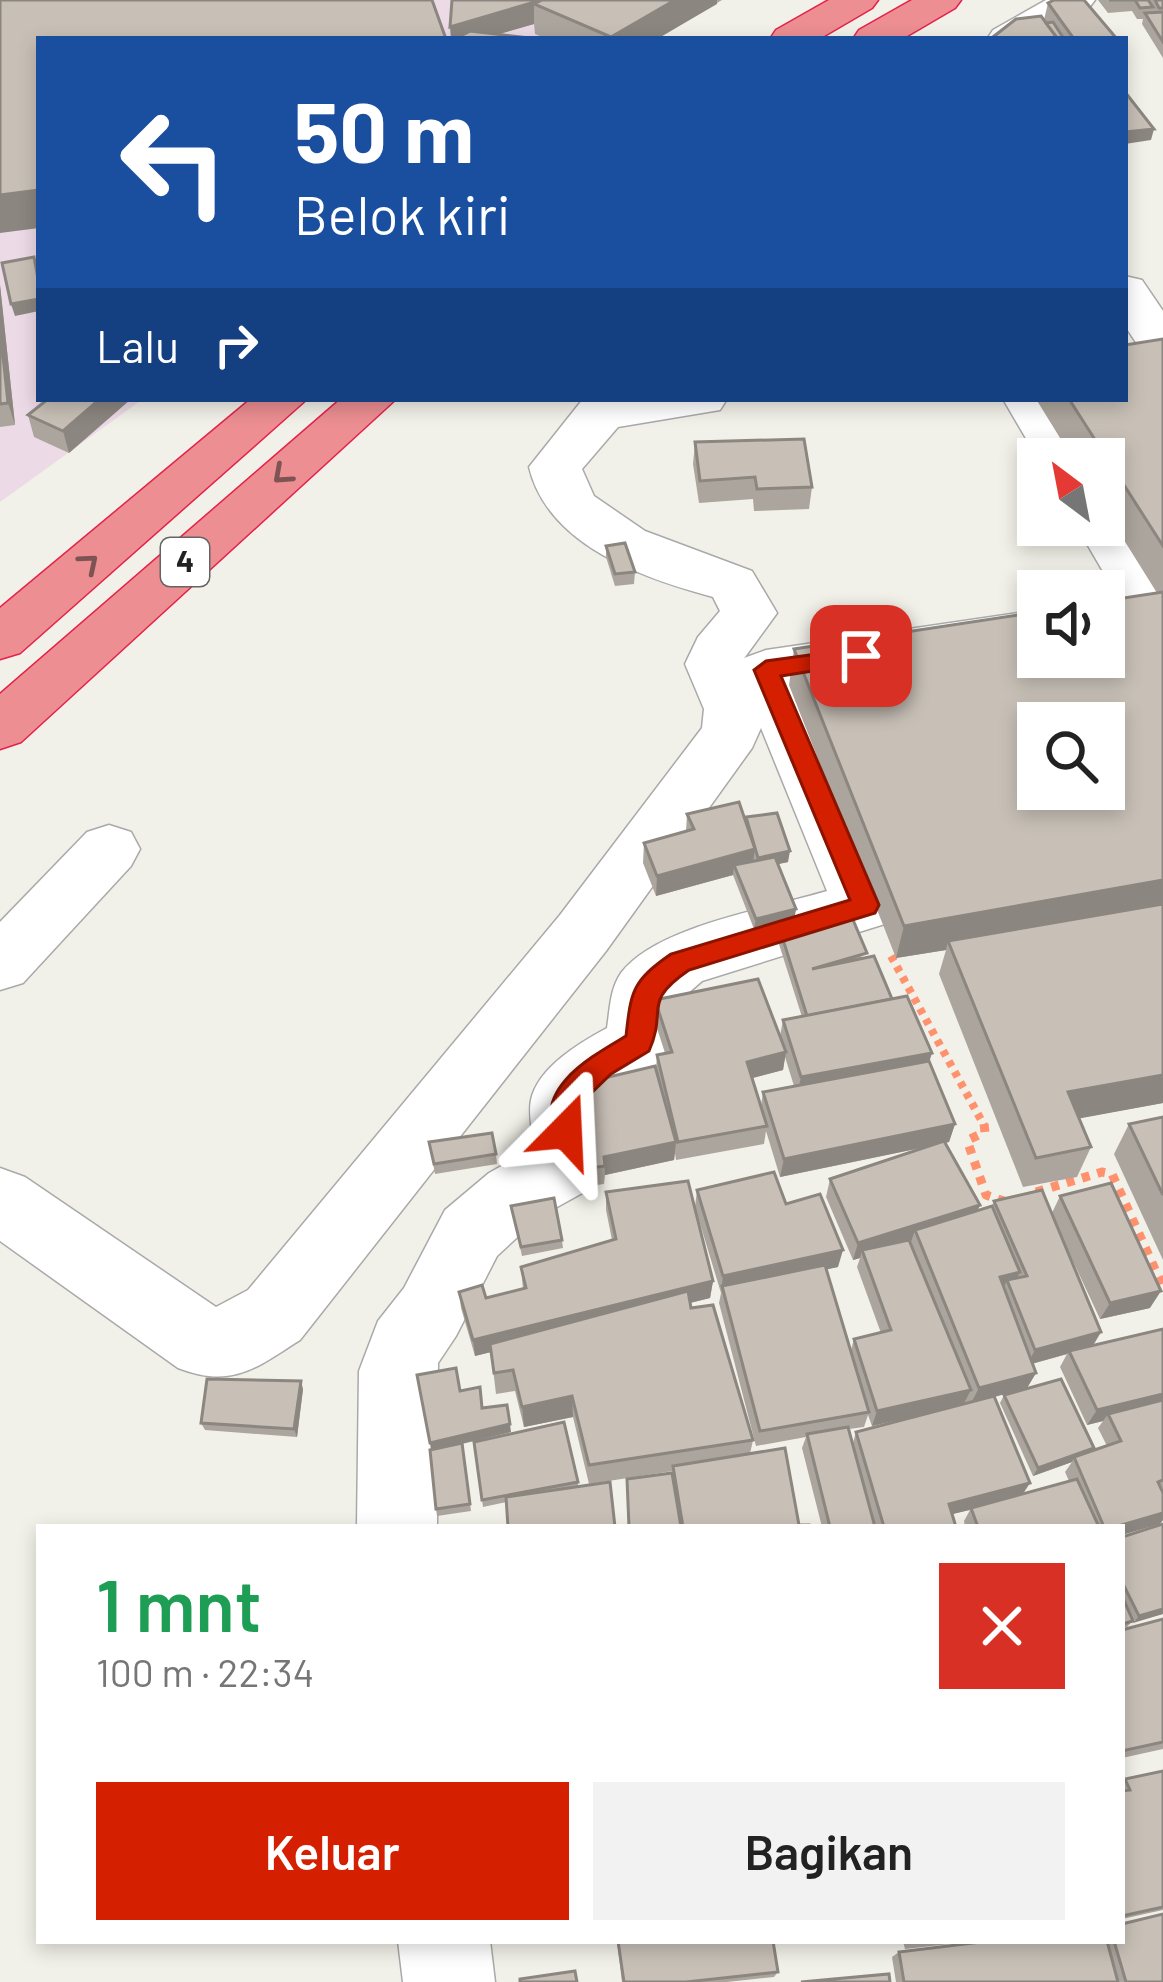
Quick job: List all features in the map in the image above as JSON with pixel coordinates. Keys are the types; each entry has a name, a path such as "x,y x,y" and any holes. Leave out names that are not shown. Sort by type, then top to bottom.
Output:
{"highway":[{"path":"795,36 858,0"},
{"path":"878,36 941,0"},
{"name":"4","path":"0,639 278,402"},
{"name":"4","path":"0,727 368,402"}],"street":[{"path":"1011,36 1075,0"},
{"path":"1128,296 1147,335"},
{"path":"0,1200 206,1342 231,1342 274,1315 583,933 731,733 734,709 714,664 718,651 749,614 742,593 733,584 698,577 653,558 580,513 561,493 556,467 605,406 660,402"},
{"path":"1030,402 1051,438"},
{"path":"1115,546 1155,613 1125,618"},
{"path":"397,1524 397,1371 405,1346 430,1312 471,1233 514,1195 570,1164 565,1100 601,1065 639,1043 645,991 680,962 866,905 766,670 1017,633"},
{"path":"0,964 109,849"},
{"path":"444,1944 449,1982"}],"path":[{"path":"866,905 984,1122 986,1132 970,1139 969,1146 986,1196 1002,1202 1102,1172 1112,1174 1163,1287"}],"shaded area":[{"path":"0,0 721,0 659,36 36,36 36,402 139,402 0,502"}],"building":[{"path":"0,0 432,0 445,36 36,36 36,190 0,195"},
{"path":"452,0 537,0 538,1 450,27"},
{"path":"542,0 675,0 613,36 534,4"},
{"path":"1084,0 1114,36 1072,36 1048,3"},
{"path":"1135,0 1148,0 1153,7 1140,8"},
{"path":"1163,12 1163,42 1145,13"},
{"path":"1041,16 1056,36 994,36 1016,19"},
{"path":"1053,22 1062,36 1056,36 1046,23"},
{"path":"470,31 512,36 461,36"},
{"path":"1128,96 1154,129 1128,132"},
{"path":"34,257 36,300 11,304 2,263"},
{"path":"0,328 8,403 0,404"},
{"path":"1163,339 1163,546 1125,487 1125,438 1094,438 1071,402 1128,402 1128,345"},
{"path":"44,402 97,402 63,431 28,415"},
{"path":"804,439 812,487 757,489 755,477 700,481 695,442"},
{"path":"625,543 635,572 615,574 606,546"},
{"path":"1163,592 1163,880 904,926 794,649 1017,615 1017,678 1125,678 1125,598"},
{"path":"739,802 755,849 657,876 644,843 694,829 687,814"},
{"path":"777,813 790,851 758,858 746,817"},
{"path":"775,857 796,909 756,919 734,865"},
{"path":"1163,904 1163,1075 1068,1092 1091,1147 1036,1158 948,941"},
{"path":"851,915 867,953 812,969 874,956 892,999 807,1016 780,930"},
{"path":"758,979 786,1052 747,1062 767,1126 678,1142 657,1055 672,1052 655,1000"},
{"path":"907,996 932,1053 801,1077 783,1020"},
{"path":"929,1061 955,1124 784,1159 763,1092"},
{"path":"655,1066 676,1142 604,1157 605,1166 590,1168 575,1085"},
{"path":"1163,1117 1163,1195 1129,1124"},
{"path":"492,1133 496,1154 434,1164 429,1142"},
{"path":"944,1141 980,1205 858,1243 830,1179"},
{"path":"774,1172 786,1204 820,1194 843,1250 723,1276 697,1190"},
{"path":"688,1181 713,1281 473,1340 459,1292 482,1285 486,1298 526,1288 521,1267 616,1239 606,1192"},
{"path":"1111,1183 1161,1291 1110,1303 1060,1196"},
{"path":"1042,1190 1101,1332 1035,1350 1007,1280 1027,1276 994,1201"},
{"path":"554,1198 562,1240 521,1247 511,1206"},
{"path":"992,1206 1020,1272 1000,1277 1036,1373 979,1388 915,1230"},
{"path":"909,1240 971,1390 877,1411 854,1339 891,1330 862,1250"},
{"path":"825,1265 869,1412 760,1431 722,1286"},
{"path":"688,1291 691,1308 713,1305 753,1440 589,1465 572,1396 522,1407 513,1370 494,1373 490,1344"},
{"path":"1163,1329 1163,1394 1097,1410 1069,1351"},
{"path":"456,1368 460,1391 480,1387 482,1408 507,1405 510,1424 430,1443 417,1375"},
{"path":"207,1379 301,1381 294,1429 201,1423"},
{"path":"1061,1379 1094,1448 1038,1468 1004,1395"},
{"path":"994,1396 1030,1483 949,1504 955,1524 883,1524 856,1432"},
{"path":"1163,1400 1163,1480 1158,1482 1163,1513 1125,1524 1103,1524 1074,1457 1121,1441 1108,1414"},
{"path":"564,1422 578,1482 482,1500 474,1442"},
{"path":"848,1427 874,1524 829,1524 807,1434"},
{"path":"462,1443 470,1504 436,1509 430,1450"},
{"path":"785,1448 799,1524 683,1524 673,1466"},
{"path":"672,1473 680,1524 629,1524 627,1479"},
{"path":"1077,1479 1098,1524 977,1524 971,1508"},
{"path":"610,1482 615,1524 508,1524 506,1497"},
{"path":"1163,1524 1163,1609 1139,1616 1125,1588 1125,1536"},
{"path":"1163,1619 1163,1742 1125,1750 1125,1629"},
{"path":"1163,1771 1163,1907 1125,1915 1125,1791 1130,1790 1125,1779"},
{"path":"1163,1914 1163,1982 1126,1982 1115,1944 1125,1944 1125,1923"},
{"path":"618,1944 773,1944 778,1972 686,1982 624,1982"},
{"path":"964,1944 1108,1944 1118,1982 904,1982 899,1952"},
{"path":"575,1971 577,1982 520,1982 520,1979"},
{"path":"889,1974 890,1982 801,1982"}],"route":[{"path":"566,1131 565,1100 601,1065 639,1043 645,991 659,976 680,962 866,905 766,670 861,656"}]}
